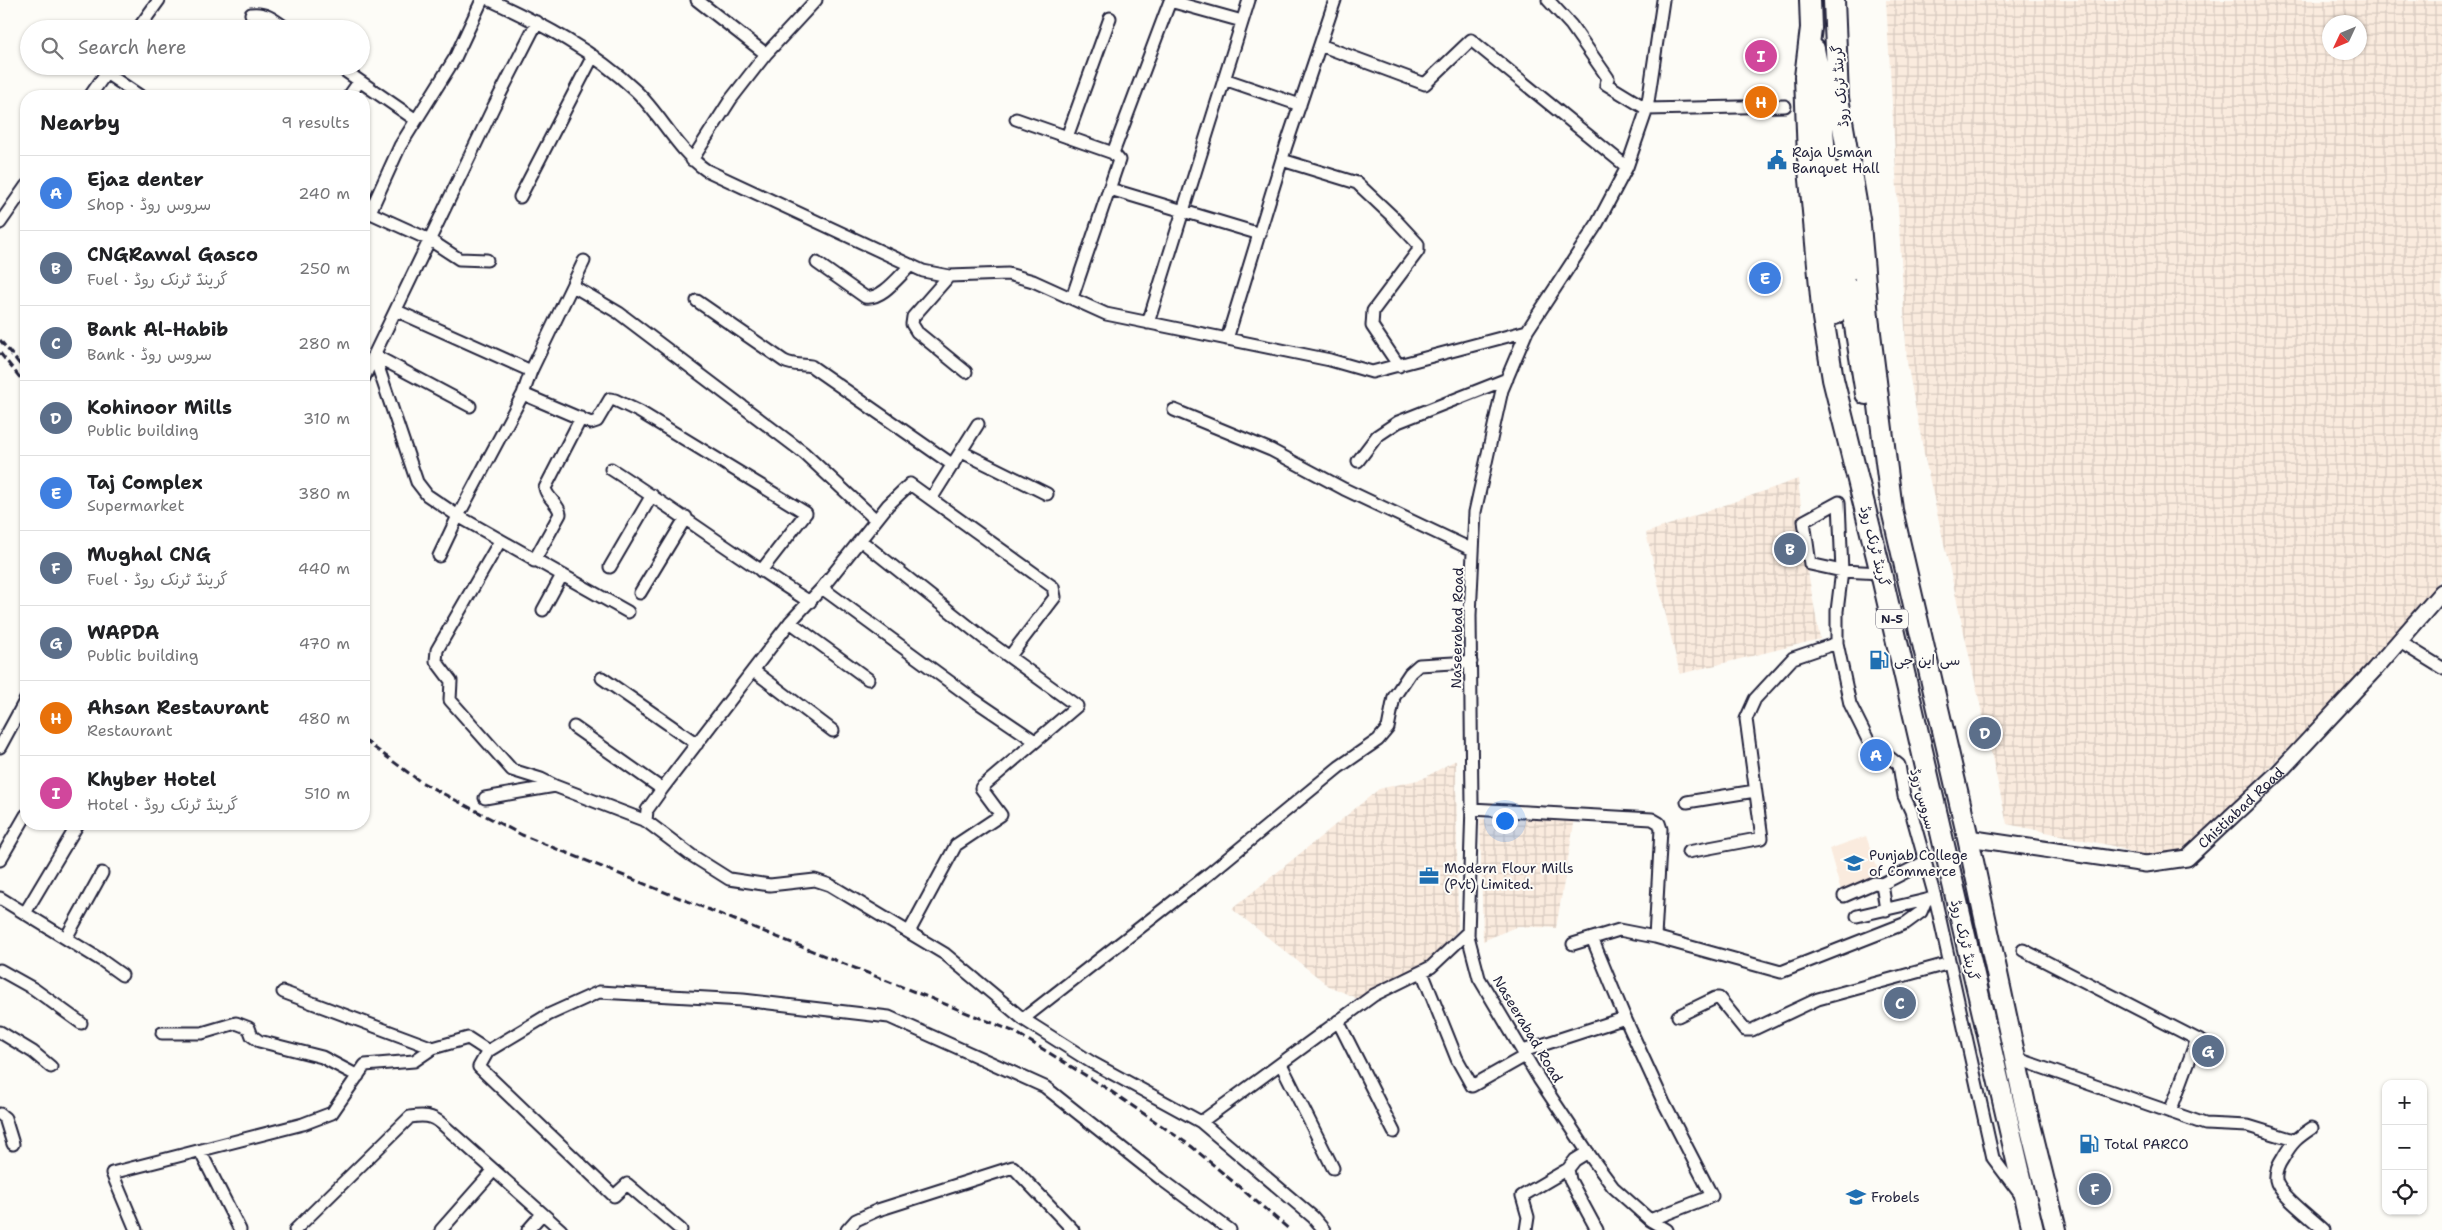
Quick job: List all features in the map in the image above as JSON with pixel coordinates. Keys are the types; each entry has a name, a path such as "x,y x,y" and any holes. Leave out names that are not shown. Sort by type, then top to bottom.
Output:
{"highway":[{"name":"گرینڈ ٹرنک روڈ","path":"1810,0 1811,28 1805,78 1808,149 1821,300 1833,379 1882,573 2033,1230"},
{"name":"گرینڈ ٹرنک روڈ","path":"1834,0 1838,98 1860,225 1868,317 1892,510 1968,838 2015,1058 2056,1230"},
{"path":"1811,28 1819,75 1831,238 1831,272 1839,277 1847,271 1840,190 1838,98"},
{"path":"1861,489 1835,309 1833,290 1838,284 1849,289 1866,394 1892,510"}],"main road":[{"name":"Chistiabad Road","path":"1968,838 2146,864 2187,858 2278,773 2400,642 2442,592"}],"street":[{"path":"144,20 158,0"},
{"path":"370,205 400,146 455,58 482,0"},
{"path":"490,0 537,22 593,56 636,91 668,127 692,160 706,170 923,271 949,276 1008,274 1072,298 1106,314 1330,360 1362,371 1372,372 1527,330"},
{"path":"698,0 766,54"},
{"path":"692,160 731,100 766,54 816,0"},
{"path":"1148,323 1249,0"},
{"path":"1227,339 1282,160 1335,0"},
{"path":"1548,0 1571,25 1608,78 1606,84 1647,110 1785,106"},
{"name":"Naseerabad Road","path":"1664,0 1647,110 1626,167 1596,224 1527,330 1502,390 1475,512 1470,662 1471,810 1468,932 1479,978 1524,1054 1588,1152 1613,1188 1650,1220 1667,1230"},
{"path":"1113,153 1170,1 1242,21"},
{"path":"251,14 260,13 275,20"},
{"path":"1067,137 1110,18"},
{"path":"370,365 494,106 537,22"},
{"path":"1320,45 1425,84 1472,40 1626,167"},
{"path":"520,197 593,56"},
{"path":"94,90 105,75"},
{"path":"115,75 133,90"},
{"path":"350,75 416,120"},
{"path":"1224,79 1300,105"},
{"path":"353,90 359,82"},
{"path":"1016,119 1113,153 1118,160 1110,189 1072,298"},
{"path":"1282,160 1357,183 1418,244 1418,251 1373,311 1372,326 1399,366"},
{"path":"1110,189 1260,234"},
{"path":"0,223 20,195"},
{"path":"370,212 430,240 459,258 487,260"},
{"path":"439,556 458,516 523,394 584,261"},
{"path":"817,263 865,297 872,298 879,295 911,265"},
{"path":"949,276 913,317 912,324 917,332 966,372"},
{"path":"573,286 619,313 804,453 876,520"},
{"path":"697,301 784,361 793,366 811,366 953,465"},
{"path":"397,311 532,371"},
{"path":"374,356 470,406"},
{"path":"374,356 421,489 458,516 500,541 628,612"},
{"path":"1358,461 1377,436 1398,422 1507,379"},
{"path":"523,394 591,423 597,421 610,400 615,400 640,412 806,513 761,571"},
{"path":"1174,410 1271,450 1344,489 1473,550"},
{"path":"534,561 560,514 559,508 546,493 545,488 581,418"},
{"path":"931,499 978,424"},
{"path":"962,452 1047,494"},
{"path":"611,469 686,517 761,571 810,602"},
{"path":"646,821 648,810 662,789 790,622 822,588 876,520 910,484 1052,587 1054,597 1010,656"},
{"path":"610,567 652,495"},
{"name":"سروس روڈ","path":"1842,571 1810,564 1804,521 1839,502 1842,571 1837,611 1838,643 1850,704 1868,740 1899,766 1904,796 1911,811 1925,862 1930,899 1950,963 1993,1158 2027,1203"},
{"path":"640,593 686,517"},
{"path":"860,540 1077,706 981,788 1001,815 956,844 909,932"},
{"path":"500,541 437,650 436,661 452,681 450,700 512,770 646,821 691,855 729,878 770,885 816,880 852,897 945,954 1023,1019 1091,1062 1201,1122 1313,1217 1324,1230"},
{"path":"1842,571 1882,573"},
{"path":"543,610 562,575"},
{"path":"822,588 972,699 1035,741"},
{"path":"790,622 868,679"},
{"path":"2400,642 2442,668"},
{"path":"1688,852 1762,838 1746,719 1755,699 1793,658 1838,643"},
{"path":"1023,1019 1210,873 1339,767 1378,740 1388,728 1394,696 1419,665 1470,662"},
{"path":"754,671 833,731"},
{"path":"602,678 697,744"},
{"path":"0,747 20,710"},
{"path":"574,726 662,789"},
{"path":"485,798 555,786"},
{"path":"1687,802 1755,791"},
{"path":"1471,810 1652,819 1659,822 1661,829 1655,937"},
{"path":"0,860 20,825"},
{"path":"25,913 74,830"},
{"path":"1844,896 1874,883 1882,884 1925,862"},
{"path":"66,938 102,873"},
{"path":"1882,884 1886,910"},
{"path":"0,898 122,975"},
{"path":"1573,944 1619,930 1655,937 1781,972 1906,923 1922,912 1930,899"},
{"path":"1857,916 1930,899"},
{"path":"1201,1122 1374,995 1431,967 1468,932"},
{"path":"1592,938 1625,1018 1664,1103 1712,1196 1650,1220"},
{"path":"2023,950 2216,1049"},
{"path":"1678,1016 1715,998 1719,998 1739,1026 1745,1030 1752,1030 1818,999 1950,963"},
{"path":"0,970 34,989 81,1023"},
{"path":"1422,972 1457,1059 1472,1086 1524,1054 1625,1018"},
{"path":"283,992 433,1048"},
{"path":"681,1230 627,1184 614,1196 480,1067 488,1051 548,1015 599,992 743,1000 889,1017 1045,1087 1161,1180 1230,1230"},
{"path":"1338,1021 1394,1132"},
{"path":"162,1033 202,1033 236,1023 249,1028 252,1036 258,1041 322,1058 358,1076"},
{"path":"0,1032 33,1052 51,1067"},
{"path":"136,1230 112,1173 303,1124 332,1113 365,1065 414,1061 433,1048 468,1038 488,1051"},
{"path":"2170,1112 2197,1039"},
{"path":"2015,1058 2204,1124 2248,1126 2294,1140"},
{"path":"1281,1064 1333,1168"},
{"path":"0,1114 5,1118 13,1144"},
{"path":"295,1230 410,1117 423,1115 435,1118 561,1230"},
{"path":"2312,1128 2294,1140 2278,1168 2276,1182 2282,1191 2324,1230"},
{"path":"200,1150 240,1230"},
{"path":"1526,1230 1528,1217 1522,1196 1568,1169 1574,1160 1588,1152"},
{"path":"847,1230 856,1220 878,1210 1013,1167 1073,1230"},
{"path":"1568,1169 1570,1180 1597,1230"},
{"path":"441,1230 494,1170"},
{"path":"528,1230 542,1214"}],"shaded area":[{"path":"1886,0 2442,0 2442,578 2376,660 2183,854 2140,855 2113,846 2007,824 1925,459 1907,362"},
{"path":"1798,479 1809,578 1820,639 1680,674 1646,533"},
{"path":"1456,760 1458,930 1428,962 1358,999 1329,986 1232,909 1379,789 1422,779"},
{"path":"1575,818 1556,928 1518,926 1483,941 1480,819"},
{"name":"Punjab College of Commerce","path":"1866,836 1880,876 1841,891 1829,849"}],"railway":[{"path":"0,340 20,365"},
{"path":"0,353 20,378"},
{"path":"370,744 421,782 522,835 1015,1032 1106,1088 1191,1146 1290,1230"}],"place":[{"name":"Khyber Hotel","path":"1761,56"},
{"name":"Ahsan Restaurant","path":"1761,102"},
{"name":"Raja Usman Banquet Hall","path":"1777,160"},
{"name":"Taj Complex","path":"1765,278"},
{"name":"CNGRawal Gasco","path":"1790,549"},
{"name":"سی این جی","path":"1879,660"},
{"name":"Kohinoor Mills","path":"1985,733"},
{"name":"Ejaz denter","path":"1876,755"},
{"name":"Punjab College of Commerce","path":"1854,863"},
{"name":"Modern Flour Mills (Pvt) Limited.","path":"1429,876"},
{"name":"Bank Al-Habib","path":"1900,1003"},
{"name":"WAPDA","path":"2208,1051"},
{"name":"Total PARCO","path":"2089,1144"},
{"name":"Mughal CNG","path":"2095,1189"},
{"name":"Frobels","path":"1856,1197"}]}
